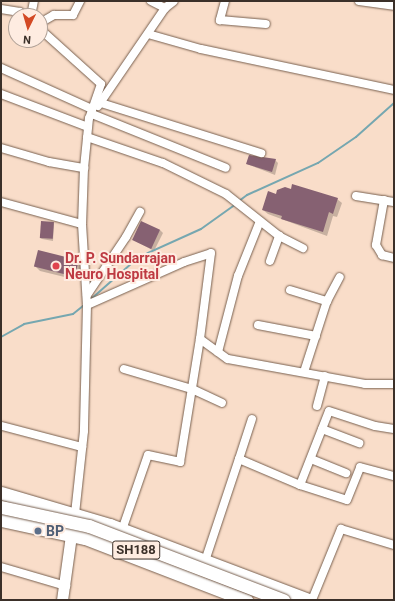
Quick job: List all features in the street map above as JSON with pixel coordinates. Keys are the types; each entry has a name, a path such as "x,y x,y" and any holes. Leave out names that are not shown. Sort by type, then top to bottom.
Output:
{"main road":[{"name":"SH188","path":"1,493 75,514 205,561"},
{"path":"1,507 89,526 283,600"},
{"name":"SH188","path":"1,512 66,527 118,543 267,600"},
{"path":"72,535 75,514"},
{"name":"SH188","path":"1,520 72,535 101,544 246,600"},
{"path":"205,561 309,600"}],"street":[{"path":"48,18 54,15 73,15 80,1"},
{"path":"151,1 165,8"},
{"path":"91,114 101,103 165,8 174,1"},
{"path":"225,1 220,20 266,24"},
{"path":"359,1 394,6"},
{"path":"148,34 201,49 394,90"},
{"path":"48,36 101,84 88,127 84,168 82,224 87,301 82,447 75,514"},
{"path":"1,68 91,114 226,168"},
{"path":"1,94 88,127"},
{"path":"101,103 261,153"},
{"path":"87,137 163,163 226,194 279,236 303,248"},
{"path":"1,148 49,162 84,168"},
{"path":"356,196 394,202"},
{"path":"384,200 376,245 382,255 394,258"},
{"path":"1,202 82,224"},
{"path":"87,301 140,212"},
{"path":"218,352 238,276 260,221"},
{"path":"270,261 279,236"},
{"path":"87,301 184,262 211,253 200,339 180,462 148,455 122,530"},
{"path":"304,372 327,301 340,277"},
{"path":"290,290 327,301"},
{"path":"258,326 316,336"},
{"path":"200,339 228,359 365,384 394,384"},
{"path":"124,369 192,389 222,403"},
{"path":"317,406 325,376"},
{"path":"300,485 329,411 375,426 394,429"},
{"path":"205,561 252,419"},
{"path":"2,426 82,447"},
{"path":"322,429 359,444"},
{"path":"240,459 300,485 347,500 360,467 394,476"},
{"path":"310,459 346,473"},
{"path":"312,600 340,529 394,545"},
{"path":"62,600 66,586 72,535"},
{"path":"1,567 66,586"}],"building":[{"path":"249,155 276,159 272,172 246,164"},
{"path":"292,184 338,198 333,214 329,212 323,232 281,219 282,216 262,210 268,191 276,194 277,190 285,187 291,189"},
{"path":"41,221 54,222 53,239 40,238"},
{"path":"141,221 160,230 151,249 132,240"},
{"path":"38,250 79,260 75,277 34,266"}],"waterway":[{"path":"239,201 247,195 318,163 356,137 394,103"},
{"path":"91,299 139,257 201,229 236,204"},
{"path":"1,337 24,324 73,314 84,305"}],"place":[{"name":"Dr. P. Sundarrajan Neuro Hospital","path":"56,266"},
{"name":"BP","path":"38,531"}]}
